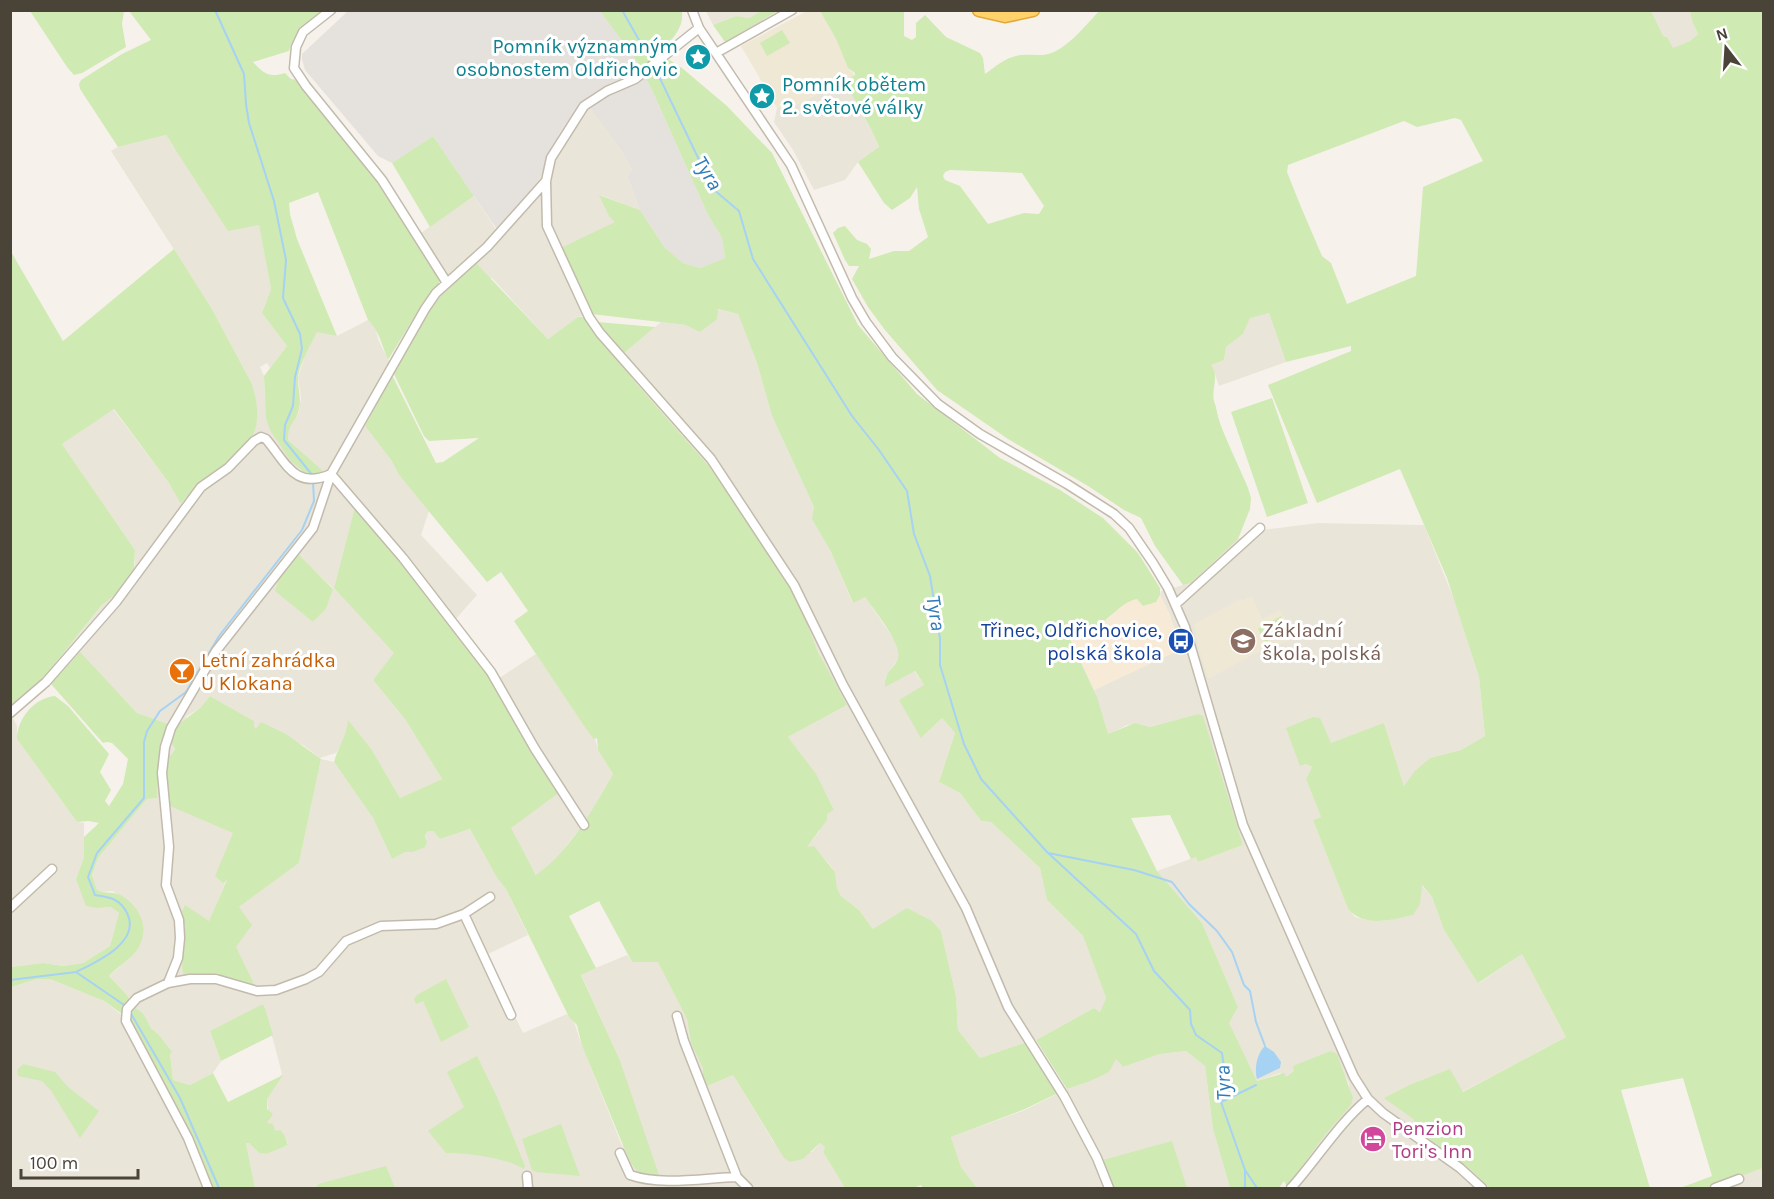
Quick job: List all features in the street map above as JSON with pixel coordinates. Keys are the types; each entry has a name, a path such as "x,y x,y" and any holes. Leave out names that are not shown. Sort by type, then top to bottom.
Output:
{"highway":[{"path":"979,10 996,15 1013,15 1033,10"},
{"path":"996,10 1013,15"}],"street":[{"path":"331,10 303,32 296,47 294,68 382,180 447,283"},
{"path":"692,10 699,28 791,165 852,298 866,322 892,357 938,404 971,428 1114,514 1141,544 1176,604 1185,627 1243,825 1354,1077 1368,1099 1383,1113 1460,1168 1482,1188"},
{"path":"716,53 792,10"},
{"path":"699,28 635,79 607,92 585,106 552,158 546,181 547,226 589,317 600,333 711,459 794,585 843,685 966,908 1008,1007 1064,1096 1097,1158 1109,1188"},
{"path":"168,983 178,958 180,938 178,920 166,885 169,847 162,773 165,747 179,714 216,651 313,528 331,474 436,293 487,247 546,181"},
{"path":"10,713 46,682 116,602 201,487 228,468 254,441 261,436 266,439 291,470 309,480 331,474"},
{"path":"331,474 403,558 491,672 535,749 584,825"},
{"path":"1176,604 1260,528"},
{"path":"10,908 52,869"},
{"path":"208,1188 188,1138 126,1021 127,1010 137,998 168,983 190,979 216,979 257,991 276,990 320,972 346,941 381,926 436,924 464,914 490,897"},
{"path":"464,914 511,1015"},
{"path":"677,1017 684,1041 737,1177 748,1188"},
{"path":"1291,1188 1350,1114 1368,1099"},
{"path":"620,1153 630,1175 638,1178 662,1180 737,1177"},
{"path":"527,1176 528,1188"},
{"path":"1715,1188 1739,1179"}],"shaded area":[{"path":"348,11 600,11 638,63 652,90 708,215 722,238 725,258 700,268 683,263 665,248 640,210 627,176 632,170 621,150 584,99 560,132 541,175 525,201 498,231 433,136 392,163 378,156 305,70 302,59 302,54"},
{"path":"706,11 763,11 749,18 736,16 713,25"},
{"path":"807,11 820,11 836,39 848,68 855,75 791,107 777,108 741,46"},
{"path":"1651,11 1690,11 1698,34 1690,41 1673,49 1667,37 1663,36 1658,29"},
{"path":"844,81 879,148 858,162 845,180 814,190 793,150 774,122 777,108 791,107"},
{"path":"584,98 621,150 632,170 627,176 640,210 600,195 616,222 591,314 578,317 548,339 492,278 445,291 415,237 474,196 497,231 525,201 548,160 560,132"},
{"path":"166,135 172,145 259,224 271,289 262,313 287,346 270,368 267,363 260,367 264,376 265,402 270,430 322,471 288,440 288,429 299,412 301,397 298,378 305,355 317,331 337,336 368,320 375,326 378,339 388,360 396,365 365,426 391,460 399,475 429,511 421,535 477,595 454,621 355,508 334,588 395,653 373,680 405,719 442,779 400,798 372,750 348,721 346,737 336,753 320,758 303,745 259,727 254,728 254,721 210,696 200,708 187,716 172,743 175,748 171,755 167,755 234,832 229,874 209,922 186,906 184,944 214,973 220,973 235,947 239,907 299,863 321,759 334,762 373,818 392,859 427,839 425,835 428,831 433,831 440,839 470,829 497,878 506,889 528,935 486,955 523,1033 567,1014 574,1022 623,1148 619,1058 581,974 627,955 632,962 658,961 687,1019 691,1043 703,1069 702,1079 705,1087 733,1075 774,1143 812,1152 820,1143 825,1147 823,1152 845,1188 255,1188 246,1143 249,1143 259,1153 267,1154 288,1145 285,1136 266,1124 269,1119 267,1099 282,1074 264,1005 210,1031 221,1061 213,1073 190,1085 173,1080 170,1054 159,1035 151,1028 143,1013 134,1007 127,995 109,976 130,958 142,921 124,897 112,891 97,890 92,875 98,858 147,799 157,798 160,743 167,724 137,713 80,653 13,718 17,726 17,739 77,822 84,823 84,857 76,879 98,908 111,907 119,913 110,946 83,963 63,966 43,963 11,967 10,708 49,671 135,565 135,550 62,444 113,409 169,483 182,504 256,420 255,394 252,384 212,309 111,151 118,147","holes":["299,556 333,588 326,609 313,622 279,579"]},
{"path":"717,309 738,314 757,363 772,416 814,507 813,520 831,552 852,602 865,597 899,647 899,657 885,678 885,686 914,671 924,685 922,737 942,718 955,733 939,782 960,793 981,821 991,822 1040,868 1047,900 1083,936 1106,998 1100,1012 1094,1008 1036,1040 980,1058 958,1030 956,996 941,931 932,921 919,914 873,929 859,910 841,896 837,888 835,872 831,866 814,847 805,849 819,832 827,813 834,810 815,774 788,737 847,705 812,639 708,465 617,359 661,322 686,325"},
{"path":"1269,313 1286,362 1219,386 1210,365 1224,360 1226,347 1243,334 1250,317"},
{"path":"1318,523 1424,525 1455,602 1479,677 1485,736 1461,750 1430,758 1404,786 1384,723 1300,766 1306,764 1312,767 1306,779 1321,817 1313,820 1348,909 1355,917 1384,921 1413,915 1421,885 1432,897 1444,930 1479,983 1522,954 1566,1037 1462,1092 1450,1070 1409,1085 1385,1098 1413,1119 1490,1188 1287,1188 1325,1135 1351,1104 1349,1083 1330,1051 1294,1066 1294,1071 1286,1077 1280,1073 1257,1081 1228,1023 1238,1007 1202,923 1157,871 1196,857 1198,862 1243,845 1198,714 1150,727 1139,724 1127,725 1107,735 1094,690 1181,649 1169,613 1160,595 1161,591 1191,583 1238,539 1262,530"},
{"path":"1160,595 1182,649 1094,690 1070,638 1097,626 1121,605 1137,599 1143,606"},
{"name":"Základní škola, polská","path":"1252,596 1262,619 1280,610 1298,637 1252,655 1208,679 1194,624 1241,599 1242,601"},
{"path":"536,654 595,739 598,750 613,774 585,822 559,855 537,876 510,828 559,791 493,682"},
{"path":"37,979 50,979 104,1001 129,1019 212,1188 11,1188 11,987"},
{"path":"1186,1051 1205,1066 1213,1129 1230,1188 977,1188 961,1167 951,1137 1025,1110 1067,1089 1088,1082 1116,1059 1123,1067 1160,1054"},
{"path":"1763,1168 1763,1188 1707,1188 1736,1176"}],"green space":[{"path":"763,10 778,11 725,42 713,25 736,16 749,18"},
{"path":"30,11 124,11 122,24 126,47 82,73 74,75"},
{"path":"129,11 325,11 308,23 299,33 289,51 253,62 267,74 285,73 291,79 298,80 368,162 440,279 439,284 424,301 388,360 378,333 368,320 318,192 289,203 297,239 337,336 317,332 309,348 298,376 299,409 288,434 288,440 323,471 315,475 307,475 290,460 270,430 266,418 264,376 287,346 262,313 271,289 259,225 228,231 166,135 118,147 80,89 81,80 122,54 151,40"},
{"path":"600,11 682,11 679,28 662,51 668,59 727,106 772,153 858,325 917,394 1000,458 1060,490 1103,518 1138,553 1160,588 1160,595 1156,602 1143,606 1137,599 1131,601 1097,626 1070,639 1097,697 1108,734 1135,723 1150,727 1198,714 1203,716 1243,845 1198,862 1196,857 1191,859 1170,815 1131,818 1157,871 1202,923 1238,1007 1229,1023 1257,1081 1284,1073 1286,1077 1294,1071 1293,1066 1330,1051 1337,1054 1353,1098 1351,1105 1325,1135 1287,1187 1284,1181 1279,1188 1230,1188 1213,1129 1205,1066 1186,1051 1160,1054 1123,1067 1116,1059 1109,1072 1067,1089 1036,1040 1094,1008 1100,1012 1106,998 1083,936 1047,900 1040,868 991,822 981,821 960,793 939,782 955,733 942,718 921,738 899,700 924,685 915,671 885,687 886,677 898,658 896,645 865,597 853,603 831,552 812,519 814,507 772,416 757,363 738,314 718,309 717,319 700,332 686,325 591,314 559,249 615,222 609,216 599,195 640,210 665,248 683,263 700,268 725,258 722,238 708,215 652,90 638,63"},
{"path":"820,11 904,11 904,36 912,40 916,37 916,23 925,15 946,37 980,53 985,74 1011,57 1054,52 1073,39 1099,11 1651,11 1663,36 1667,37 1673,48 1690,41 1698,34 1690,11 1763,11 1763,1168 1707,1188 1680,1188 1712,1176 1683,1078 1621,1090 1650,1188 1490,1188 1470,1169 1418,1130 1413,1119 1384,1098 1409,1085 1450,1069 1463,1092 1566,1037 1522,954 1478,983 1444,930 1432,897 1422,885 1420,904 1413,915 1370,921 1362,919 1348,909 1313,820 1321,817 1306,779 1312,767 1306,764 1300,766 1286,728 1313,717 1320,718 1331,743 1384,723 1404,786 1415,771 1430,758 1461,750 1485,736 1479,677 1447,578 1400,469 1317,503 1268,385 1351,351 1351,346 1286,362 1269,313 1250,318 1243,334 1226,347 1224,360 1211,365 1215,373 1213,396 1218,418 1248,488 1251,498 1250,509 1238,539 1191,583 1183,585 1155,546 1141,518 1124,510 1008,439 937,390 868,307 852,279 859,266 849,266 833,233 845,226 857,240 867,244 871,249 869,259 894,251 909,251 928,237 919,209 917,187 910,198 892,210 884,203 858,162 879,147 844,81 855,73 848,68 836,39","holes":["1455,118 1461,120 1483,161 1423,187 1416,276 1347,304 1331,263 1322,256 1301,207 1287,172 1288,165 1404,121 1417,127","950,170 1022,173 1044,206 1039,214 1024,213 988,224 960,186 945,180 943,176"]},
{"path":"782,30 790,43 767,56 760,43"},
{"path":"433,136 474,196 430,227 392,163"},
{"path":"174,249 212,309 252,384 256,399 256,426 248,443 192,490 181,504 169,483 114,409 62,444 135,550 134,570 117,593 102,605 49,671 11,708 10,250 63,341"},
{"path":"476,263 548,339 578,317 583,317 637,384 708,465 796,596 818,652 847,705 788,737 816,774 834,810 827,814 827,820 807,847 814,846 835,872 837,888 841,896 859,910 873,929 907,908 932,921 941,931 956,996 958,1030 980,1058 1027,1042 1058,1093 1025,1109 951,1137 961,1167 977,1188 923,1188 921,1185 913,1188 845,1188 823,1152 825,1147 820,1143 803,1159 790,1162 784,1158 733,1075 705,1087 702,1079 703,1069 691,1043 687,1019 658,962 632,962 599,901 569,916 596,968 581,975 619,1058 659,1175 638,1172 630,1162 582,1046 577,1025 569,1017 506,889 497,878 470,829 440,839 433,831 428,831 425,835 427,842 425,847 413,852 405,852 392,859 373,818 334,762 348,720 372,750 400,798 442,779 405,719 373,680 394,653 334,588 355,507 447,620 499,691 497,693 500,692 560,792 511,828 536,875 570,842 613,774 598,750 597,738 594,739 586,729 514,621 528,611 501,572 487,582 399,475 391,460 365,426 392,375 436,463 443,462 479,438 429,441 424,436 393,372 435,302 456,279"},
{"path":"598,322 655,327 623,354"},
{"path":"1272,398 1308,503 1267,517 1231,412"},
{"path":"299,555 333,589 326,609 313,622 275,591 279,579"},
{"path":"1281,616 1288,630 1265,642 1258,629"},
{"path":"80,652 137,713 168,724 160,743 157,798 147,799 98,858 92,875 97,890 124,897 135,908 142,921 143,935 137,950 109,976 127,995 134,1007 143,1013 151,1028 172,1052 170,1054 173,1080 190,1085 213,1073 228,1102 283,1075 267,1099 267,1109 273,1114 267,1123 273,1124 275,1131 280,1130 288,1145 267,1154 259,1153 249,1143 246,1143 255,1188 212,1188 129,1019 104,1001 50,979 37,979 11,987 11,967 43,963 63,966 83,963 110,946 119,913 111,907 86,906 76,879 84,857 84,837 99,823 77,822 17,739 20,724 28,711 40,701 55,696 68,706 109,754 100,772 111,790 105,801 109,806 123,784 128,759 112,743 103,743 51,684"},
{"path":"210,696 254,721 256,729 261,722 286,734 321,759 299,863 239,907 252,925 236,947 255,986 220,977 219,973 214,973 212,976 184,976 182,967 185,927 182,912 185,905 209,921 227,880 223,883 215,876 233,833 170,806 167,794 165,774 167,755 171,755 175,749 172,743 169,746 175,727 200,708"},
{"path":"446,979 469,1027 441,1042 423,1001 416,1004 414,999 417,995"},
{"path":"264,1005 273,1035 221,1061 210,1031"},
{"path":"477,1056 497,1097 525,1166 524,1169 486,1157 446,1153 428,1131 464,1107 447,1072"},
{"path":"23,1064 55,1072 68,1087 99,1111 80,1138 52,1092 42,1081 18,1076 17,1070"},
{"path":"561,1124 580,1176 532,1170 522,1139"},
{"path":"1172,1141 1187,1188 1113,1188 1103,1160"},
{"path":"386,1166 395,1188 317,1188 318,1184"}],"water":[{"path":"1265,1046 1274,1052 1281,1062 1280,1068 1257,1079 1257,1061"}],"waterway":[{"path":"215,10 244,74 249,123 274,201 286,260 283,298 300,334 302,349 295,377 293,406 285,425 284,440 313,476"},
{"name":"Tyra","path":"622,10 652,63"},
{"name":"Tyra","path":"655,68 713,189 739,211 753,259 852,416 907,491 914,534 930,576 940,639 940,665 964,744 981,779 1047,852 1136,934 1154,971 1190,1010 1191,1024 1196,1035 1222,1053 1225,1076 1221,1102 1245,1170 1257,1188"},
{"path":"127,1007 76,972 115,950 123,942 130,923 127,913 118,902 95,895 88,877 97,853 144,798 144,742 147,731 160,711 186,692 219,636 302,530 314,501 313,482"},
{"path":"1048,853 1134,870 1172,882 1189,904 1217,931 1232,952 1244,985 1250,991 1256,1022 1265,1046"},
{"path":"10,980 76,972"},
{"path":"130,1012 180,1098 219,1188"},
{"path":"1221,1102 1256,1085"},
{"path":"1245,1170 1245,1188"}],"place":[{"name":"Pomník významným osobnostem Oldřichovic","path":"698,57"},
{"name":"Pomník obětem 2. světové války","path":"762,96"},
{"name":"Třinec, Oldřichovice, polská škola","path":"1181,641"},
{"name":"Základní škola, polská","path":"1243,641"},
{"name":"Letní zahrádka U Klokana","path":"182,671"},
{"name":"Penzion Tori's Inn","path":"1373,1139"}]}
